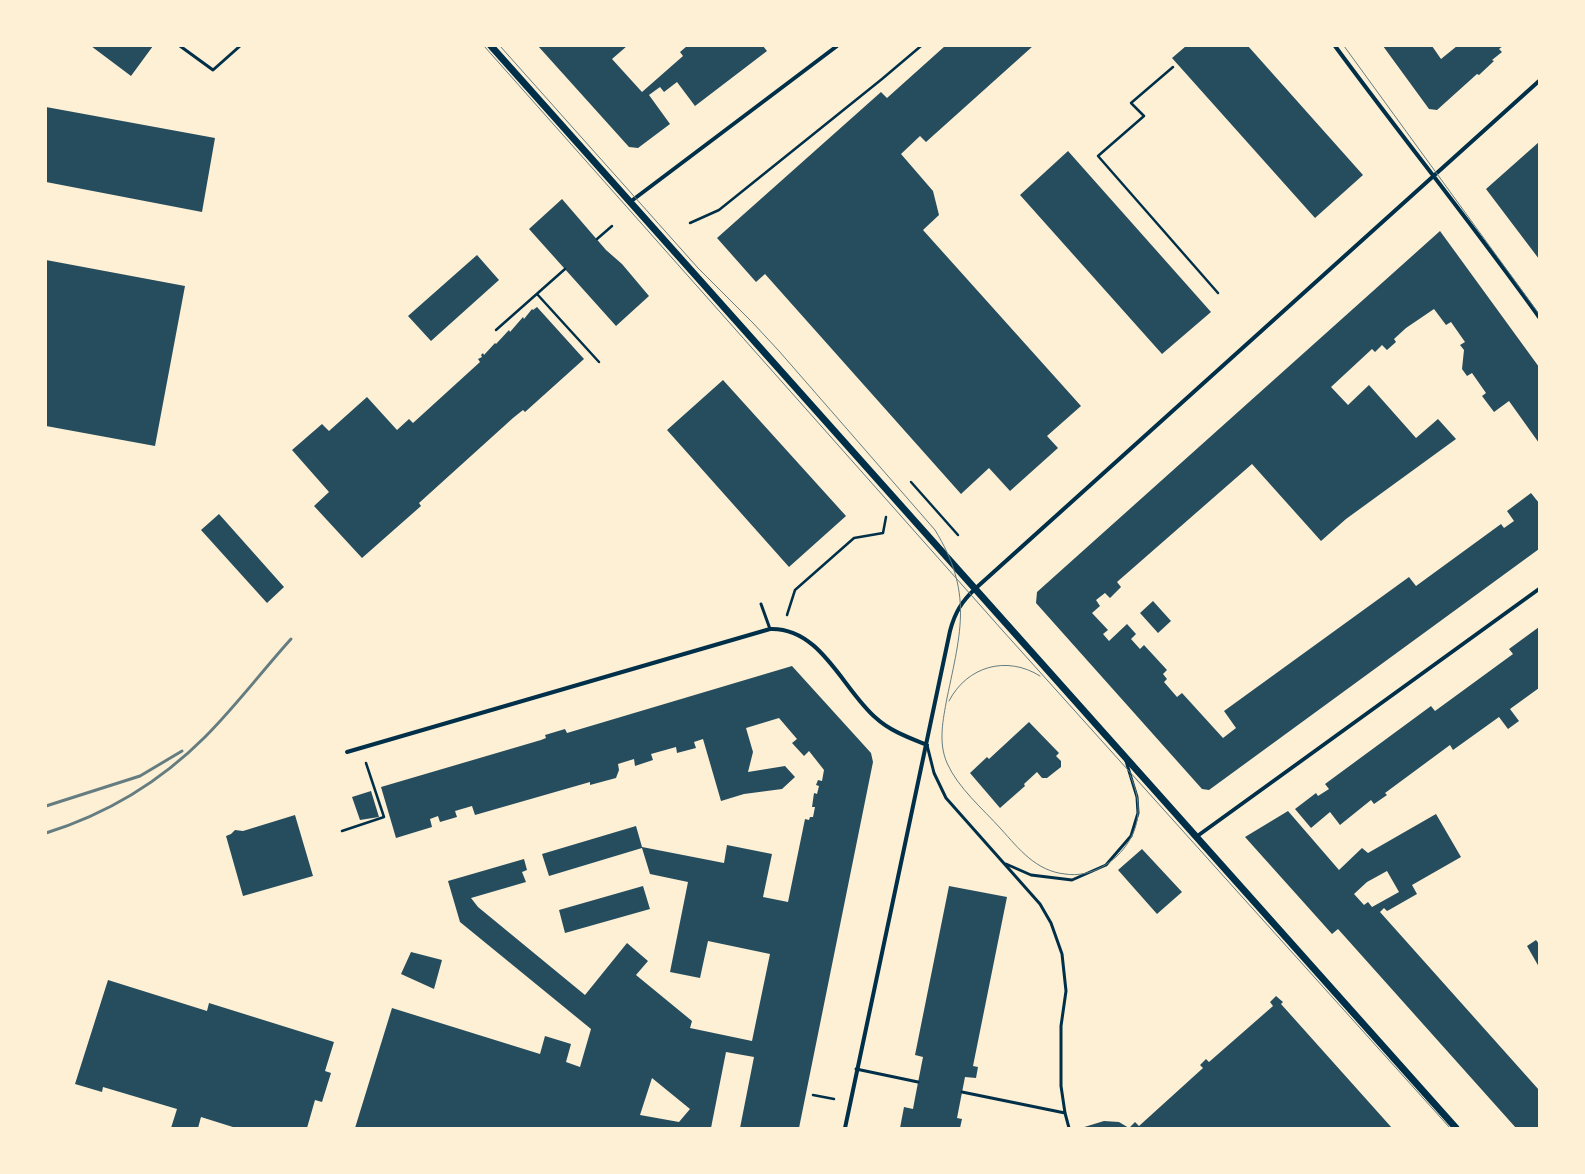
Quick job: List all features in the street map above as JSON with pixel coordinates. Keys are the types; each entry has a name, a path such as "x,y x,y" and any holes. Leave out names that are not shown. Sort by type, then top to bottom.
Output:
{"street":[{"path":"491,46 976,588 1196,838 1456,1128"},
{"path":"630,202 837,46"},
{"path":"1335,46 1394,127 1481,236 1539,317"},
{"path":"845,1128 856,1069 955,614 961,604 976,588 1389,218 1433,176 1539,81"},
{"path":"1196,838 1539,589"},
{"path":"347,752 770,629 782,629 799,634 813,644 876,718 896,731 927,745"}],"lane":[{"path":"180,46 213,70 240,46"},
{"path":"760,604 770,629"},
{"path":"927,745 934,773 946,798 1040,904 1051,923 1062,954 1066,991 1061,1026 1061,1086 1069,1128"},
{"path":"1004,863 1031,875 1072,880 1106,865 1131,836 1138,813 1137,797 1125,758"},
{"path":"856,1069 918,1082"},
{"path":"962,1092 1065,1113"}],"path":[{"path":"690,224 719,210 921,46"},
{"path":"1173,67 1131,103 1144,116 1098,156 1218,293"},
{"path":"597,239 612,226"},
{"path":"496,330 565,269"},
{"path":"537,294 600,362"},
{"path":"911,482 958,535"},
{"path":"782,629 795,590 854,538 883,533 886,515"},
{"path":"342,830 384,817 362,747"},
{"path":"813,1095 850,1102"}],"building":[{"path":"91,46 153,46 131,76"},
{"path":"538,46 627,46 612,59 642,92 683,56 680,52 687,46 763,46 767,51 695,106 677,82 664,92 660,87 649,95 670,124 638,148 629,147"},
{"path":"945,46 1033,46 926,142 920,136 901,154 933,191 939,215 923,230 1081,406 1047,436 1058,448 1010,491 989,468 961,494 765,274 756,282 717,238 881,92 887,98"},
{"path":"1186,46 1248,46 1363,175 1315,218 1172,58"},
{"path":"1383,46 1432,46 1441,59 1457,46 1503,46 1499,49 1502,52 1492,60 1494,61 1479,75 1477,74 1437,110 1429,109"},
{"path":"46,107 215,138 202,212 46,182"},
{"path":"1539,142 1539,259 1486,189"},
{"path":"1068,151 1211,312 1162,354 1020,195"},
{"path":"562,199 606,250 622,264 649,296 616,326 529,229"},
{"path":"1440,231 1539,367 1539,443 1509,401 1494,412 1482,396 1486,393 1472,373 1467,376 1462,369 1464,350 1460,345 1465,342 1451,322 1446,325 1434,309 1406,328 1394,339 1396,342 1387,350 1382,345 1375,352 1372,349 1331,387 1348,405 1369,385 1416,438 1438,419 1456,439 1346,519 1321,541 1252,464 1117,582 1121,587 1110,598 1105,593 1096,600 1100,606 1092,613 1108,630 1103,634 1109,641 1127,624 1136,634 1131,639 1140,649 1144,645 1167,670 1163,674 1167,679 1164,682 1177,697 1182,693 1223,738 1236,728 1224,711 1409,577 1416,586 1501,524 1504,528 1514,521 1507,511 1531,493 1539,503 1539,549 1209,790 1202,789 1036,603 1037,592"},
{"path":"477,255 499,280 431,341 408,316"},
{"path":"46,260 185,286 155,446 46,426"},
{"path":"537,307 584,359 525,412 523,410 513,418 419,503 421,506 362,558 314,506 329,492 292,450 322,424 329,431 367,397 397,430 409,419 413,423 480,362 478,359 482,357 481,355 483,353 484,355 509,330 510,332 523,317 524,319 532,309 533,310"},
{"path":"723,380 846,516 789,567 667,430"},
{"path":"219,514 284,587 267,603 201,530"},
{"path":"1153,601 1171,621 1158,633 1140,613"},
{"path":"1539,627 1539,688 1510,709 1519,721 1508,729 1499,717 1453,750 1450,745 1385,793 1387,795 1374,804 1371,800 1340,825 1330,812 1311,828 1295,809 1316,793 1318,796 1329,789 1325,784 1431,706 1435,711 1513,654 1509,649"},
{"path":"792,666 871,753 873,762 799,1128 740,1128 754,1057 726,1052 711,1128 355,1128 392,1008 540,1054 545,1036 571,1044 566,1062 580,1067 591,1029 460,922 448,881 524,859 527,870 522,872 526,882 471,898 478,907 585,995 627,943 648,961 636,975 692,1021 690,1028 752,1041 770,954 708,941 700,978 670,972 688,882 650,874 642,848 549,876 542,854 636,826 642,847 724,863 727,845 772,854 763,897 788,902 805,819 809,820 810,817 813,817 815,807 812,807 814,793 817,794 819,786 816,785 818,780 822,781 824,770 809,751 804,756 792,743 797,739 779,718 746,728 753,752 748,772 785,766 795,777 782,789 744,794 721,801 703,739 694,742 696,748 677,753 676,747 651,754 653,760 635,766 634,759 618,764 619,770 616,778 590,785 590,782 475,815 472,806 455,811 457,817 440,822 438,816 430,819 432,827 396,838 381,787 541,740 546,738 545,735 565,729 567,733","holes":["652,1078 690,1109 679,1122 640,1115"]},
{"path":"1029,722 1059,753 1056,756 1061,761 1061,767 1047,778 1042,778 1037,772 1024,784 1025,786 1000,808 970,773 987,757 989,759"},
{"path":"371,791 379,817 360,820 352,797"},
{"path":"1288,811 1339,870 1362,848 1368,853 1436,814 1461,857 1412,885 1417,894 1387,911 1384,908 1380,912 1539,1090 1539,1128 1516,1128 1338,929 1332,934 1245,837","holes":["1387,871 1399,892 1372,907 1368,902 1364,905 1354,894 1367,882"]},
{"path":"295,815 313,876 243,896 226,836 235,830 243,831"},
{"path":"1142,849 1182,892 1157,914 1118,870"},
{"path":"643,886 650,909 565,933 559,910"},
{"path":"949,886 1007,897 973,1066 978,1067 976,1078 965,1077 957,1118 962,1119 960,1128 900,1128 904,1107 913,1109 923,1057 915,1055"},
{"path":"1536,940 1539,944 1539,967 1527,946"},
{"path":"411,952 442,960 434,989 401,974"},
{"path":"108,980 207,1011 209,1003 334,1042 325,1071 331,1073 322,1102 315,1100 307,1128 236,1128 201,1117 198,1128 171,1128 177,1109 103,1087 102,1092 75,1084"},
{"path":"1276,996 1283,1002 1281,1004 1392,1128 1129,1128 1135,1122 1139,1126 1203,1068 1200,1065 1206,1059 1209,1062 1273,1006 1270,1002"},
{"path":"1104,1121 1119,1122 1129,1128 1081,1128"}],"tram line":[{"path":"484,46 1003,631 1450,1128"},
{"path":"500,46 698,268 779,351 935,530 947,552 955,573 959,593 959,632 944,714 942,739 944,755 947,763 964,790 1029,858 1045,869 1074,875 1084,874 1102,867 1117,856 1129,841 1138,817 1138,800 1130,775"},
{"path":"1344,46 1539,314"},
{"path":"949,701 966,679 977,672 989,668 1001,665 1014,666 1040,676"}],"railway":[{"path":"46,833 90,816 132,795 170,768 205,737 291,639"},
{"path":"46,806 140,776 182,751"}]}
